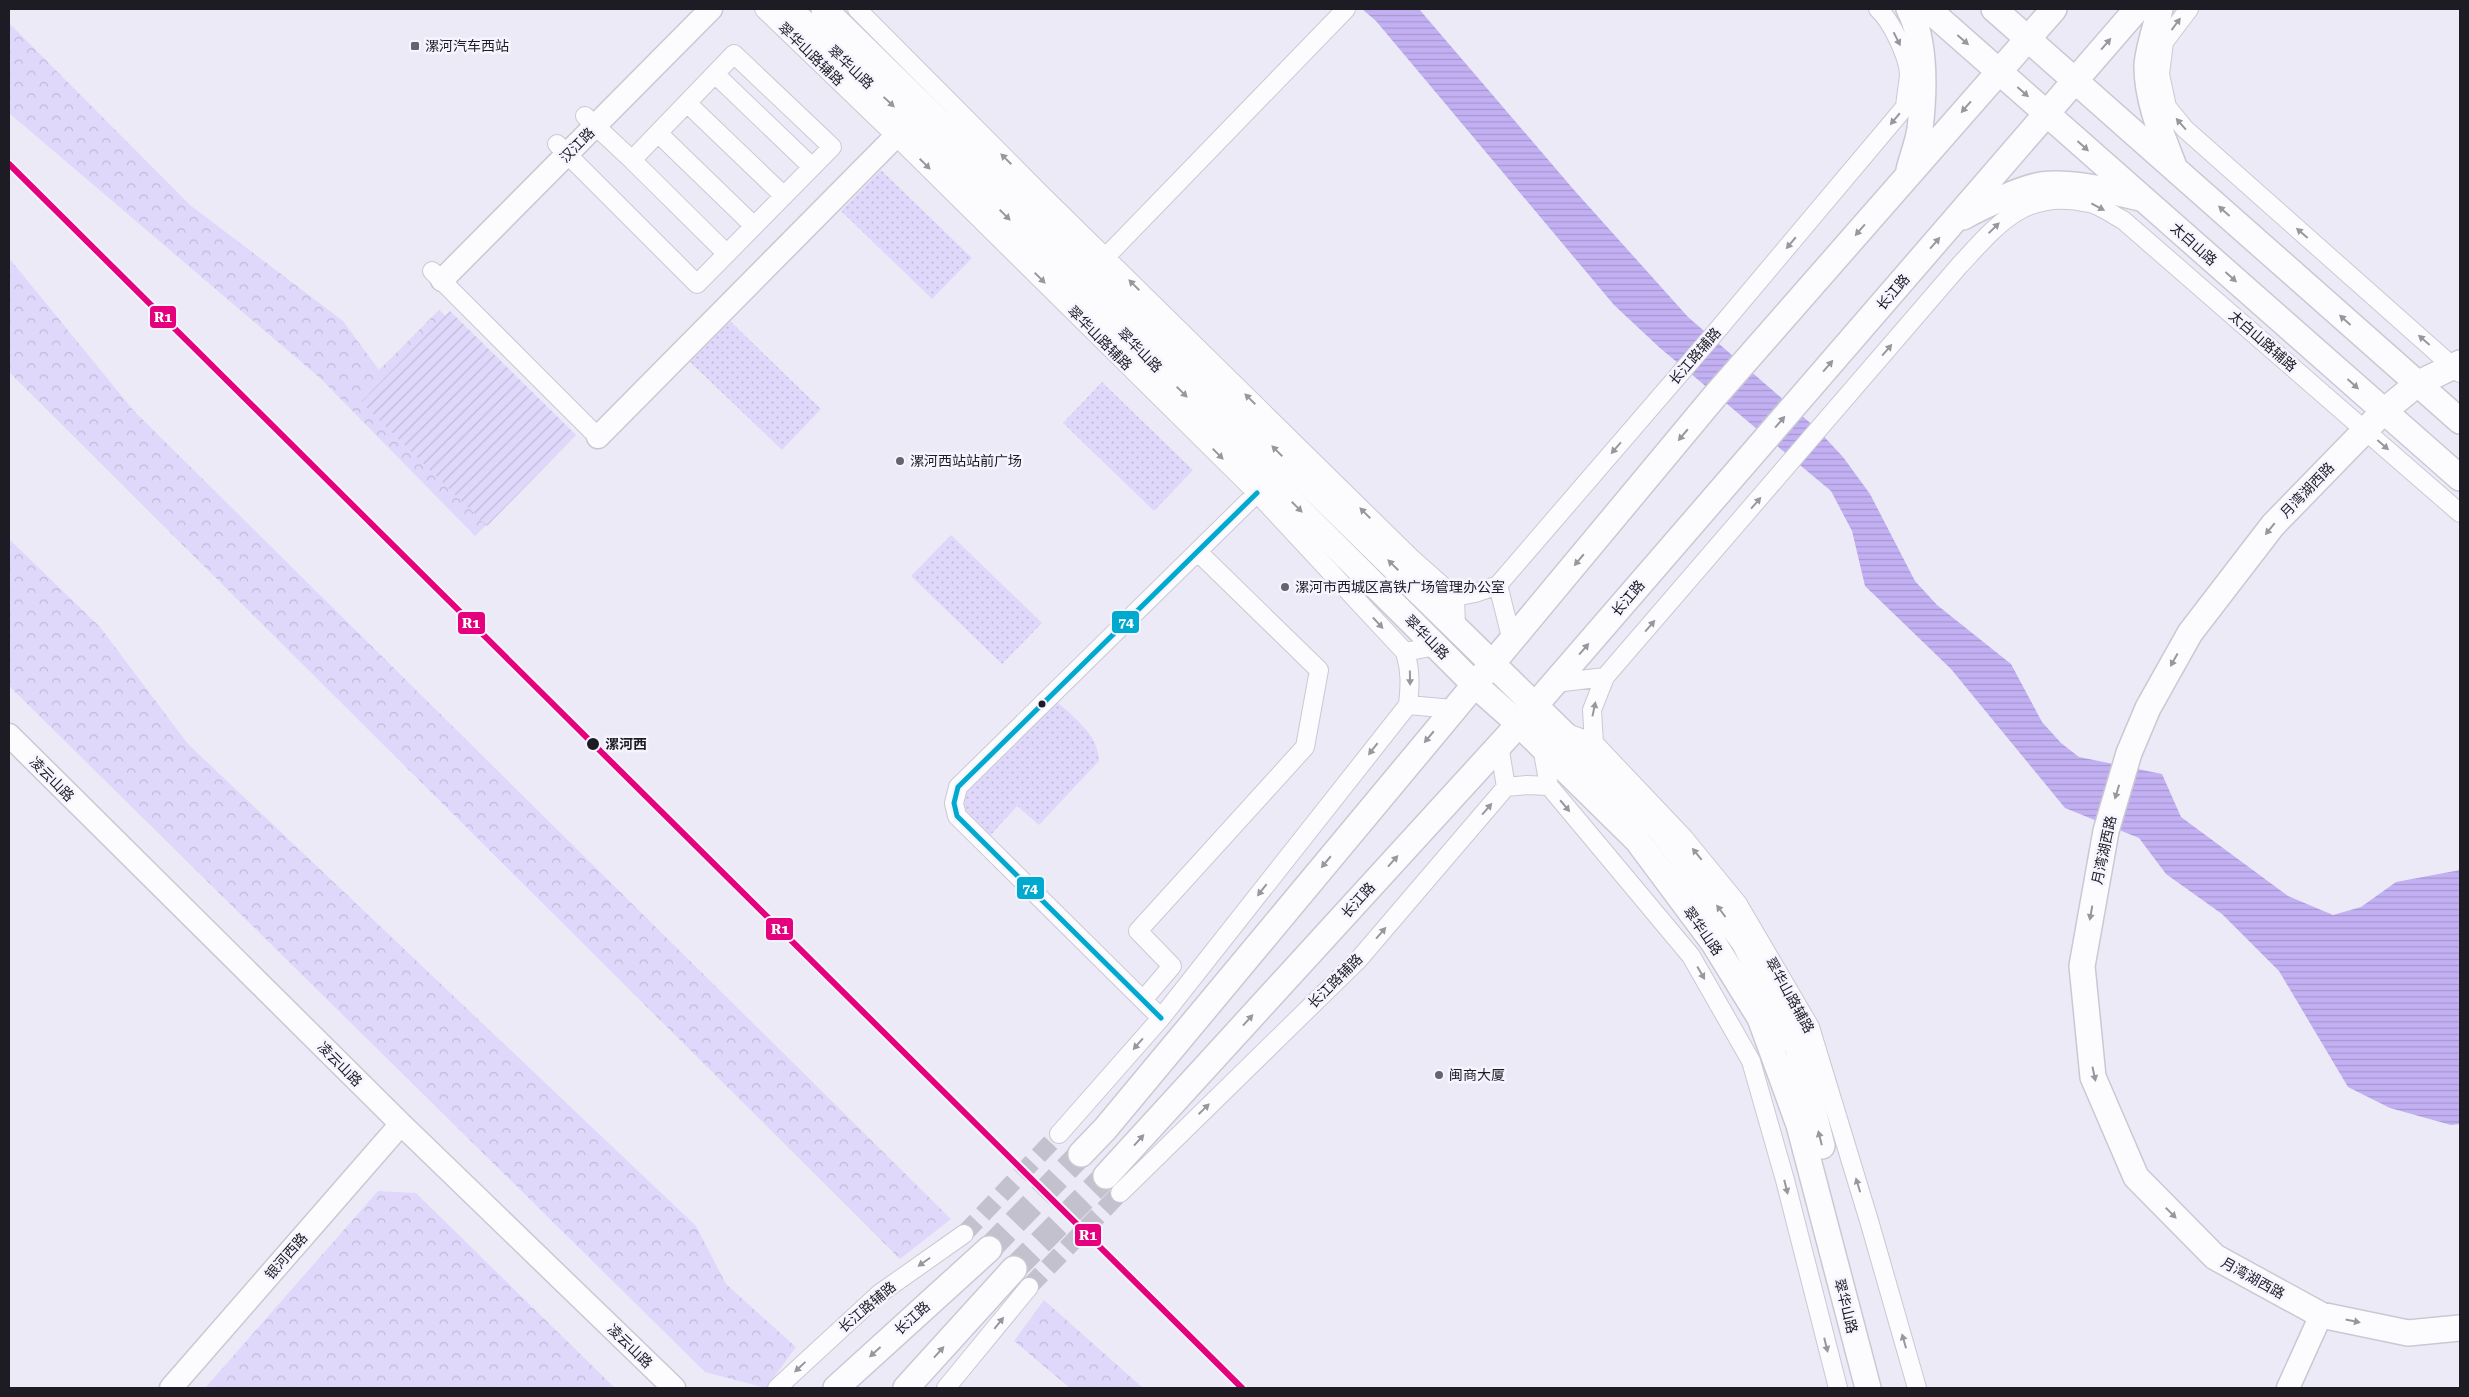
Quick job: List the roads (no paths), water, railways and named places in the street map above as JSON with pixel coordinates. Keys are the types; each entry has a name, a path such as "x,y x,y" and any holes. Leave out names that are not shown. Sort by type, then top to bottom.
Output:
{"main road":[{"name":"翠华山路","path":"789,9 917,129 1474,684 1519,724 1637,840 1713,942 1760,1018 1799,1125 1868,1388"},
{"name":"翠华山路","path":"824,9 1099,263 1456,628 1658,826 1744,942 1798,1048 1873,1353 1884,1388"},
{"path":"1907,178 1920,131 1922,85 1916,21 1909,9"},
{"name":"太白山路","path":"1928,9 2460,478"},
{"path":"1994,9 2174,166 2460,421"},
{"path":"1081,1154 1105,1129 1714,397 1907,178 1998,70 2054,9"},
{"name":"长江路","path":"1113,1184 1555,684 2137,9"},
{"path":"2160,9 2147,64 2148,86 2157,121 2174,166"},
{"path":"1954,221 1985,206 2040,185 2098,188 2144,199"},
{"name":"月湾湖西路","path":"2458,367 2417,384 2383,412 2273,525 2190,633 2148,708 2129,753 2106,831 2082,966 2093,1077 2136,1178 2215,1257 2321,1315 2408,1333 2460,1328"},
{"name":"长江路","path":"836,1388 988,1249"},
{"path":"906,1388 1021,1278"}],"street":[{"name":"汉江路","path":"591,121 691,9"},
{"name":"汉江路","path":"437,275 562,149 711,9"},
{"name":"翠华山路辅路","path":"764,9 896,136 1257,493 1405,652"},
{"path":"856,9 1099,263 1410,557 1455,597 1456,628"},
{"path":"1099,263 1346,9"},
{"name":"长江路辅路","path":"1498,585 1682,372 1905,107 1909,74 1901,46 1885,14 1878,9"},
{"path":"2188,9 2164,42 2160,74 2167,107 2185,129 2458,367"},
{"path":"562,149 697,284 832,147 734,54 632,160"},
{"path":"715,74 812,167"},
{"path":"687,103 784,196"},
{"path":"591,121 727,254"},
{"path":"658,132 754,226"},
{"path":"437,275 598,437 896,136"},
{"name":"太白山路辅路","path":"1606,677 1996,225 2015,211 2050,200 2090,203 2123,220 2460,513"},
{"path":"1161,1018 958,816 954,803 958,786 1257,493"},
{"path":"1143,1000 1172,966 1138,931 1305,747 1319,670 1198,552"},
{"path":"1455,597 1498,585 1512,641"},
{"path":"1059,1134 1161,1018 1408,705 1411,682 1410,666 1405,652 1436,646"},
{"path":"1555,684 1606,677"},
{"path":"1594,743 1592,710 1606,677"},
{"path":"1408,705 1453,709"},
{"name":"翠华山路辅路","path":"1562,732 1594,743 1684,838 1738,904 1810,1027 1870,1224 1917,1388"},
{"name":"凌云山路","path":"11,744 674,1388"},
{"path":"1499,746 1506,787 1549,786"},
{"path":"1542,747 1549,786 1691,956 1751,1060 1785,1180 1838,1388"},
{"name":"长江路辅路","path":"1113,1184 1359,959 1506,787"},
{"name":"银河西路","path":"171,1388 401,1124"},
{"name":"长江路辅路","path":"777,1388 879,1294 964,1234"},
{"path":"946,1388 1021,1278"},
{"path":"2288,1388 2321,1315"}],"tunnel":[{"path":"964,1234 1059,1134"},
{"path":"989,1249 1081,1154"},
{"path":"1014,1269 1106,1176"},
{"path":"1029,1287 1120,1193"}],"place":[{"name":"漯河汽车西站","path":"415,46"},
{"name":"漯河西站站前广场","path":"900,461"},
{"name":"漯河市西城区高铁广场管理办公室","path":"1285,587"},
{"name":"漯河西","path":"593,744"},
{"name":"闽商大厦","path":"1439,1075"}]}
